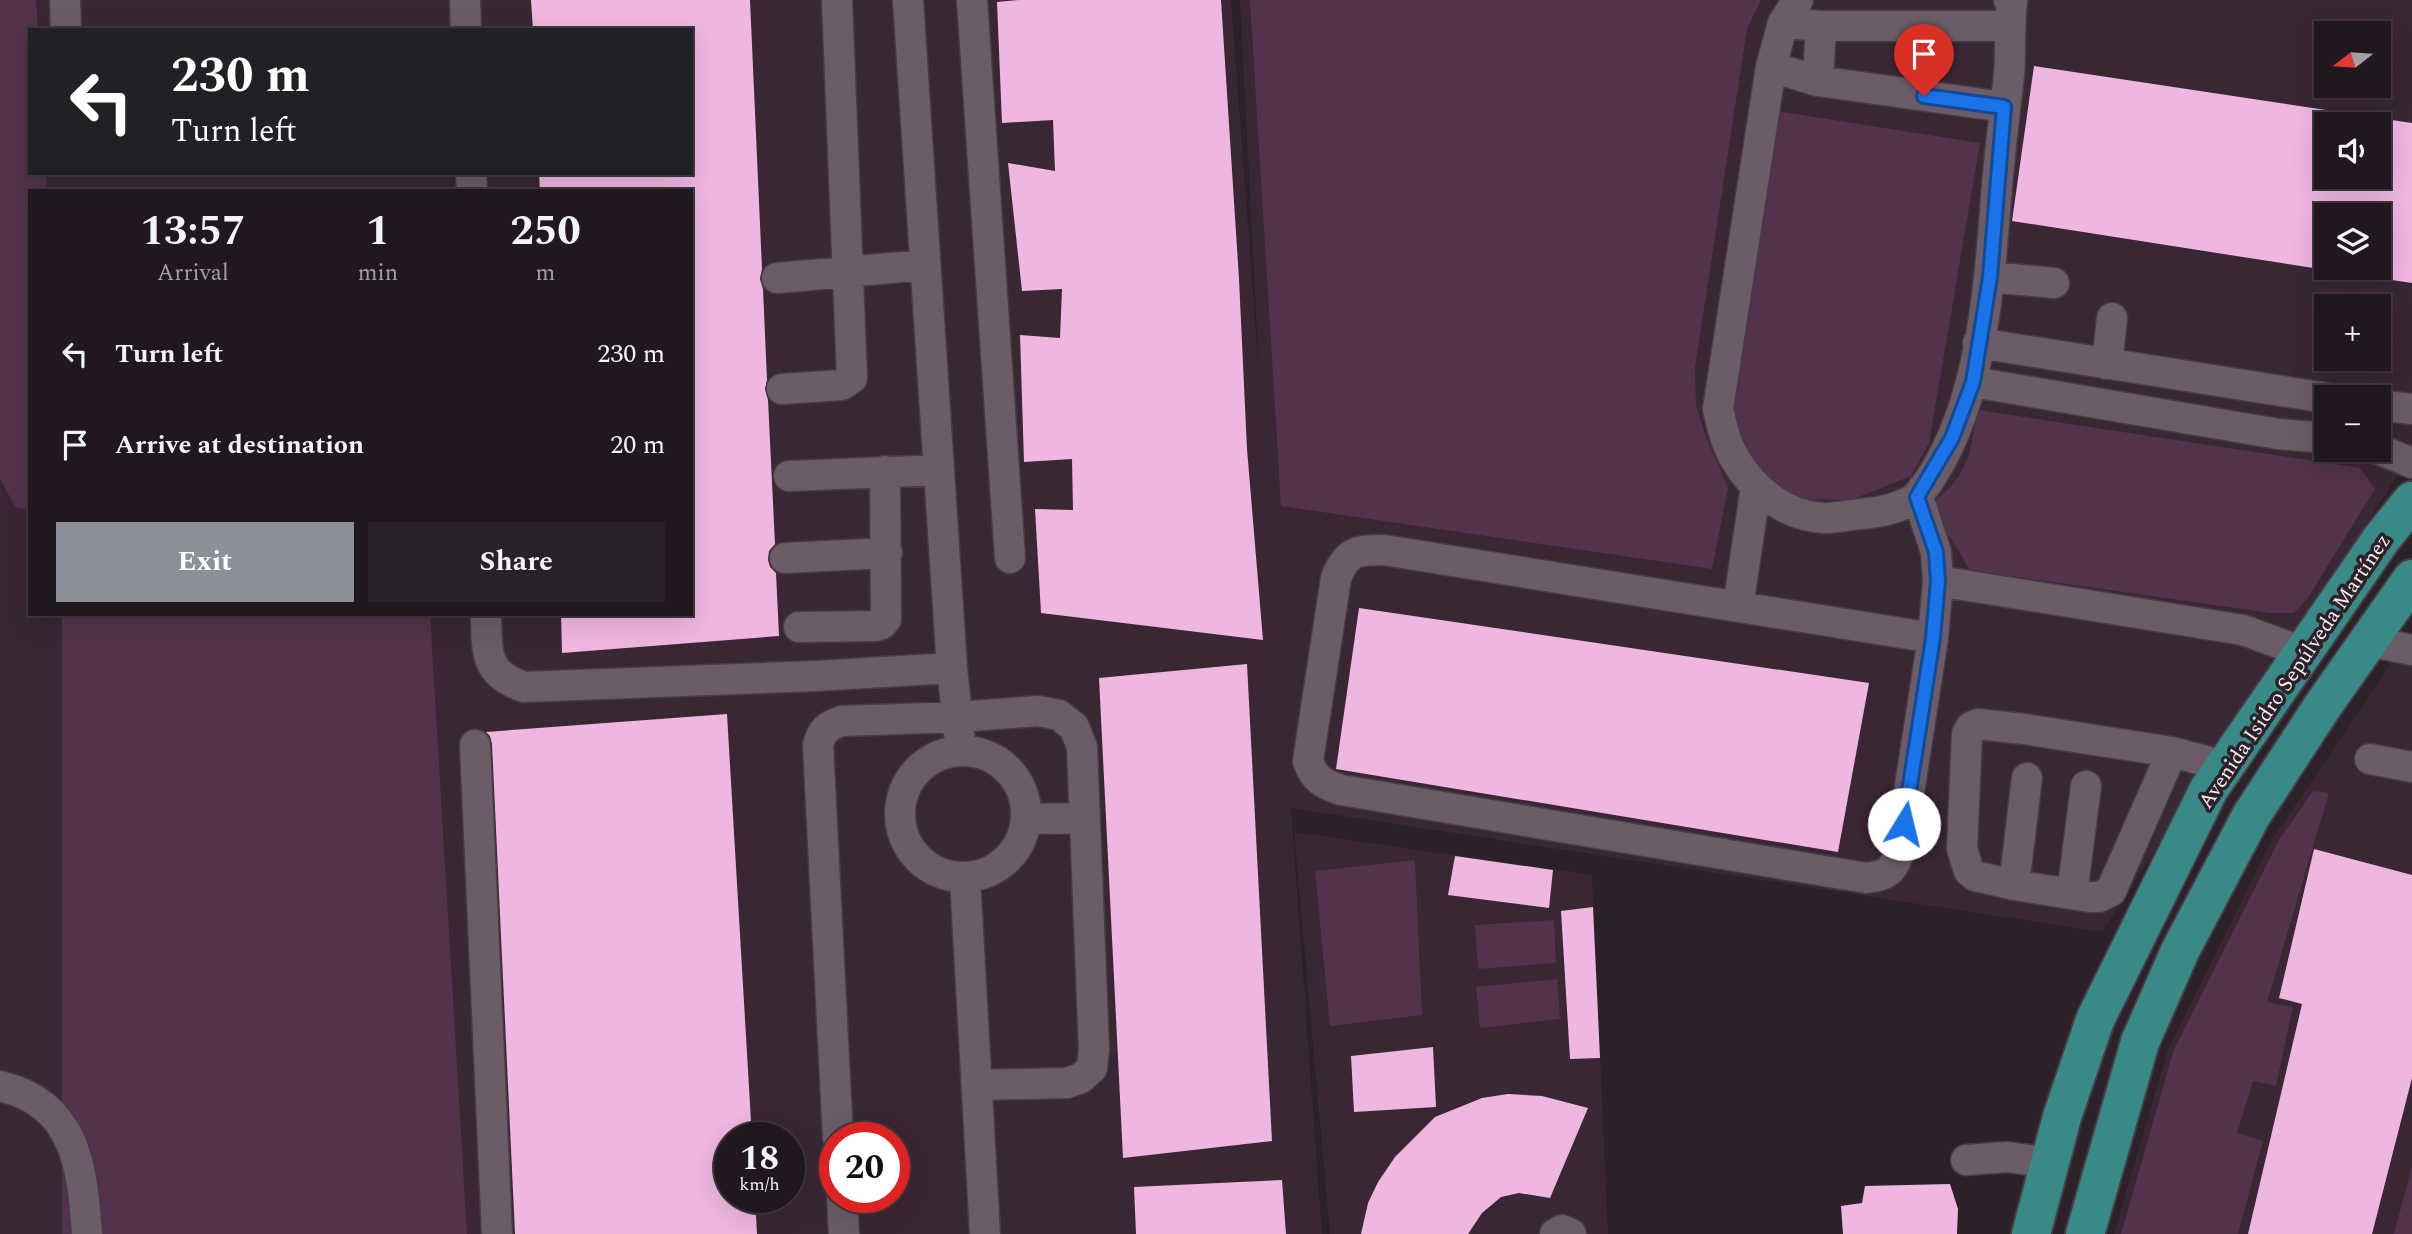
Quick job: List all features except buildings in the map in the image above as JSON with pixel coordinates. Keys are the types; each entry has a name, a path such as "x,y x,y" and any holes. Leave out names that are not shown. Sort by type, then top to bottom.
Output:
{"main road":[{"name":"Avenida Isidro Sepúlveda Martínez","path":"2031,1234 2052,1163 2062,1117 2095,1020 2209,789 2382,538 2412,502"},
{"name":"Avenida Isidro Sepúlveda Martínez","path":"2085,1234 2140,1042 2180,951 2251,816 2368,641 2407,595"}],"lane":[{"path":"65,0 66,28"},
{"path":"465,0 466,28"},
{"path":"782,389 842,385 852,378 837,0"},
{"path":"908,0 952,668 961,751"},
{"path":"972,0 1010,558"},
{"path":"2011,7 2009,74 1990,277 1973,382 1952,438 1917,497 1882,513 1824,518 1792,512 1765,495 1735,459 1724,434 1718,409 1771,67 1791,11 1821,26 2011,7"},
{"path":"1818,81 1821,26"},
{"path":"1771,67 1818,81 2004,107"},
{"path":"778,278 925,265"},
{"path":"1990,277 2054,283"},
{"path":"2107,364 2112,318"},
{"path":"1979,342 2314,397"},
{"path":"1973,382 2278,434 2314,437"},
{"path":"2278,434 2286,394"},
{"path":"2391,407 2412,410"},
{"path":"2391,454 2412,463"},
{"path":"789,476 939,470"},
{"path":"799,628 882,624 887,619 886,471"},
{"path":"1738,607 1756,485"},
{"path":"1917,497 1936,552 1938,581 1933,638 1900,850 1895,867 1883,876 1866,878 1355,792 1325,785 1313,776 1308,761 1308,744 1336,579 1343,561 1353,553 1384,550 1933,638"},
{"path":"785,558 887,553"},
{"path":"1938,581 2243,630 2303,652"},
{"path":"486,616 487,646 494,667 506,681 524,687 952,668"},
{"path":"2368,641 2412,650"},
{"path":"837,1122 818,745 822,732 830,725 842,721 1038,711 1059,715 1074,727 1082,747 1093,1068 1081,1078 1067,1083 977,1085"},
{"path":"2172,752 2111,891 2099,897 2072,894 2014,885 1976,876 1969,871 1962,849 1966,747 1967,734 1971,727 1978,724 2172,752 2224,766"},
{"path":"475,746 497,1234"},
{"path":"961,751 982,754 1001,763 1015,779 1024,798 1026,820 1020,842 1006,860 988,872 965,878 944,875 934,870 924,864 909,848 901,827 900,805 907,784 920,767 939,755 961,751"},
{"path":"2370,759 2412,767"},
{"path":"2014,885 2027,778"},
{"path":"2072,894 2086,786"},
{"path":"1026,820 1085,818"},
{"path":"965,878 985,1234"},
{"path":"0,1086 15,1090 48,1108 68,1135 83,1180 86,1234"},
{"path":"1966,1160 2007,1157 2052,1163"},
{"path":"843,1213 844,1234"},
{"path":"1555,1234 1562,1230 1571,1234"}],"shaded area":[{"path":"0,0 1231,0 1259,373 1240,0 2412,0 2412,453 2102,932 1291,808 1322,1234 0,1234"},
{"path":"0,0 36,0 38,28 28,28 28,175 46,175 47,189 28,189 28,510 15,507 0,478"},
{"path":"1250,0 1761,0 1747,29 1695,367 1696,406 1728,488 1712,569 1281,506"},
{"path":"1776,111 1980,143 1929,443 1911,476 1851,500 1800,499 1759,472 1732,425 1731,394"},
{"path":"1978,410 2360,468 2375,489 2307,599 2294,613 2270,613 1970,570 1951,538 1937,526 1935,501 1947,491 1962,471 1970,449"},
{"path":"62,616 430,616 467,1234 62,1234"},
{"path":"2412,632 2412,1234 2114,1234 2167,1052 2270,843"},
{"path":"2313,791 2329,793 2267,1002 2293,1007 2276,1086 2253,1081 2237,1133 2263,1141 2238,1234 2121,1234 2173,1052 2279,840"},
{"path":"1294,832 1592,875 1608,1234 1330,1234"},
{"path":"1415,860 1422,1015 1330,1026 1315,871"},
{"path":"1554,920 1556,963 1478,969 1475,925"},
{"path":"1557,979 1560,1019 1480,1028 1476,987"},
{"path":"2412,1166 2412,1234 2394,1234"}],"route":[{"path":"1904,824 1933,638 1938,581 1936,552 1917,497 1952,438 1973,382 1990,277 2004,107 1924,96"}]}
